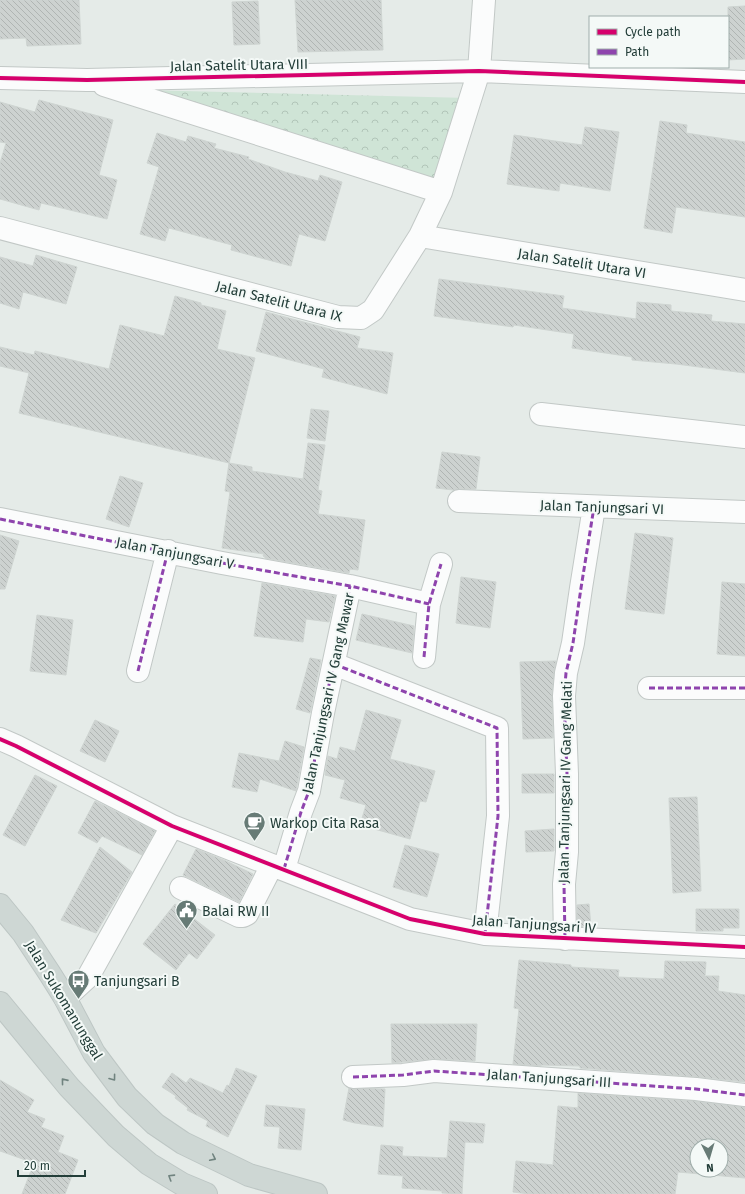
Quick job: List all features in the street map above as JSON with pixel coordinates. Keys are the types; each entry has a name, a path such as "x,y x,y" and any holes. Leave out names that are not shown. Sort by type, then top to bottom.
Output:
{"main road":[{"name":"Jalan Sukomanunggal","path":"0,904 23,934 65,998 94,1053 127,1097 155,1124 183,1143 249,1175 316,1194"},
{"path":"0,1003 70,1087 116,1136 149,1164 182,1184 206,1194"}],"street":[{"name":"Jalan Satelit Utara IX","path":"0,228 338,317 361,318 373,310 420,236 441,192 479,72 484,0"},
{"name":"Jalan Satelit Utara VIII","path":"0,78 87,80 479,72 745,82"},
{"name":"Jalan Satelit Utara VIII","path":"87,80 441,192"},
{"name":"Jalan Satelit Utara VI","path":"420,236 745,290"},
{"path":"541,414 745,437"},
{"name":"Jalan Tanjungsari VI","path":"459,501 745,512"},
{"name":"Jalan Tanjungsari IV Gang Melati","path":"566,939 564,884 567,852 567,774 564,696 566,673 573,643 594,507"},
{"name":"Jalan Tanjungsari V","path":"0,518 222,563 350,586 428,604"},
{"path":"138,671 168,552"},
{"path":"424,657 428,604 441,564"},
{"name":"Jalan Tanjungsari IV Gang Mawar","path":"181,888 239,916 243,916 247,914 278,867 309,791 323,713 350,586"},
{"path":"334,664 496,728 498,816 485,934"},
{"path":"649,688 745,688"},
{"name":"Jalan Tanjungsari IV","path":"0,739 172,826 410,919 485,934 745,947"},
{"path":"65,998 88,977 172,826"},
{"name":"Jalan Tanjungsari III","path":"353,1078 403,1075 434,1071 696,1089 745,1095"}],"green space":[{"path":"141,90 469,98 438,181"}],"building":[{"path":"0,0 79,0 81,44 27,46 26,38 0,39"},
{"path":"295,0 381,0 383,50 298,52"},
{"path":"258,1 260,44 234,45 232,2"},
{"path":"745,6 745,59 729,60 728,7"},
{"path":"39,100 113,120 99,175 117,180 107,219 41,203 39,210 0,199 0,163 6,143 0,142 0,102 35,112"},
{"path":"660,121 687,125 686,133 745,142 745,217 676,207 672,233 644,228"},
{"path":"585,127 619,132 610,191 560,183 559,191 507,184 514,135 582,145"},
{"path":"157,133 186,142 188,136 216,144 214,148 249,157 248,159 285,172 318,181 320,175 342,182 325,241 299,234 291,266 231,250 232,245 169,228 165,241 140,234 159,167 147,163"},
{"path":"36,255 77,267 66,304 23,292 19,309 0,303 0,257 33,266"},
{"path":"439,279 564,296 562,308 636,319 637,302 671,305 671,311 712,315 711,321 745,324 745,373 632,360 632,357 572,348 574,334 514,325 513,327 434,316"},
{"path":"175,296 201,303 201,305 226,311 217,349 255,358 229,463 19,413 29,373 0,366 0,347 34,355 35,351 109,369 120,325 164,336"},
{"path":"266,312 360,337 357,348 393,353 387,394 322,377 324,369 256,351"},
{"path":"311,409 329,411 325,441 307,438"},
{"path":"308,443 325,445 318,490 322,491 318,514 365,520 358,570 350,569 349,573 265,558 263,556 264,554 222,548 230,492 225,491 229,463 252,467 252,471 303,479"},
{"path":"442,452 480,457 476,489 453,490 436,488"},
{"path":"120,476 143,483 129,527 106,519"},
{"path":"635,533 673,538 664,614 625,609"},
{"path":"0,535 19,541 5,589 0,589"},
{"path":"461,577 496,582 490,628 456,623"},
{"path":"722,582 745,584 745,656 717,654"},
{"path":"262,583 335,596 329,622 306,619 303,642 254,636"},
{"path":"362,614 414,626 412,653 356,640"},
{"path":"37,615 73,620 66,675 30,671"},
{"path":"310,658 321,660 310,713 296,709"},
{"path":"556,661 552,695 553,738 523,739 520,662"},
{"path":"366,710 401,720 390,759 435,771 426,802 420,801 410,839 360,825 366,805 340,798 345,780 325,775 328,756 337,759 340,747 355,751"},
{"path":"95,720 119,731 105,762 80,751"},
{"path":"285,741 304,747 296,791 260,779 257,792 232,787 239,753 279,761"},
{"path":"522,774 554,774 554,793 522,793"},
{"path":"35,775 57,786 25,846 3,835"},
{"path":"697,797 701,891 673,893 669,798"},
{"path":"95,801 155,831 142,855 102,836 97,843 78,833"},
{"path":"554,829 554,851 526,852 525,831"},
{"path":"405,845 439,854 427,897 393,887"},
{"path":"100,847 132,872 96,933 61,920"},
{"path":"196,849 253,874 239,902 183,875"},
{"name":"Balai RW II","path":"175,904 215,935 197,959 189,953 176,970 143,944"},
{"path":"589,904 591,927 577,926 577,905"},
{"path":"696,909 739,909 739,928 723,928 723,931 696,931"},
{"path":"519,960 571,965 571,967 619,970 618,977 664,979 665,961 706,962 705,976 719,976 718,991 745,995 745,1082 580,1068 580,1066 513,1064 519,1009 514,1008"},
{"path":"391,1024 477,1024 475,1061 435,1059 392,1063"},
{"path":"236,1068 257,1076 228,1137 206,1126 208,1121 187,1110 188,1108 175,1098 176,1096 162,1087 172,1073 186,1083 190,1078 223,1093 227,1085 229,1086"},
{"path":"0,1080 34,1100 27,1112 45,1119 41,1127 64,1136 58,1152 78,1160 65,1194 22,1194 34,1163 0,1151"},
{"path":"349,1088 385,1089 383,1127 343,1120"},
{"path":"578,1093 695,1101 745,1107 745,1178 729,1177 729,1138 689,1138 689,1173 678,1172 675,1194 529,1194 513,1192 516,1161 553,1165 558,1106 578,1108"},
{"path":"266,1105 305,1109 301,1150 278,1148 280,1127 264,1126"},
{"path":"450,1121 485,1124 483,1143 465,1142 462,1194 402,1188 403,1176 378,1174 381,1145 403,1147 402,1156 447,1158"}],"marked path":[{"path":"565,939 564,884 567,852 567,774 564,696 566,673 573,643 594,507"},
{"path":"0,519 222,563 350,586 429,604"},
{"path":"138,671 168,551"},
{"path":"424,657 429,604 441,564"},
{"path":"284,869 301,812 309,791 323,713 350,586"},
{"path":"334,664 497,728 498,816 485,934"},
{"path":"649,688 745,688"},
{"path":"353,1077 403,1075 434,1071 696,1089 745,1095"}],"cycle path":[{"path":"0,78 87,80 479,71 745,82"},
{"path":"0,739 172,826 410,919 485,934 745,947"}],"place":[{"name":"Warkop Cita Rasa","path":"254,842"},
{"name":"Balai RW II","path":"186,930"},
{"name":"Tanjungsari B","path":"79,1000"}]}
